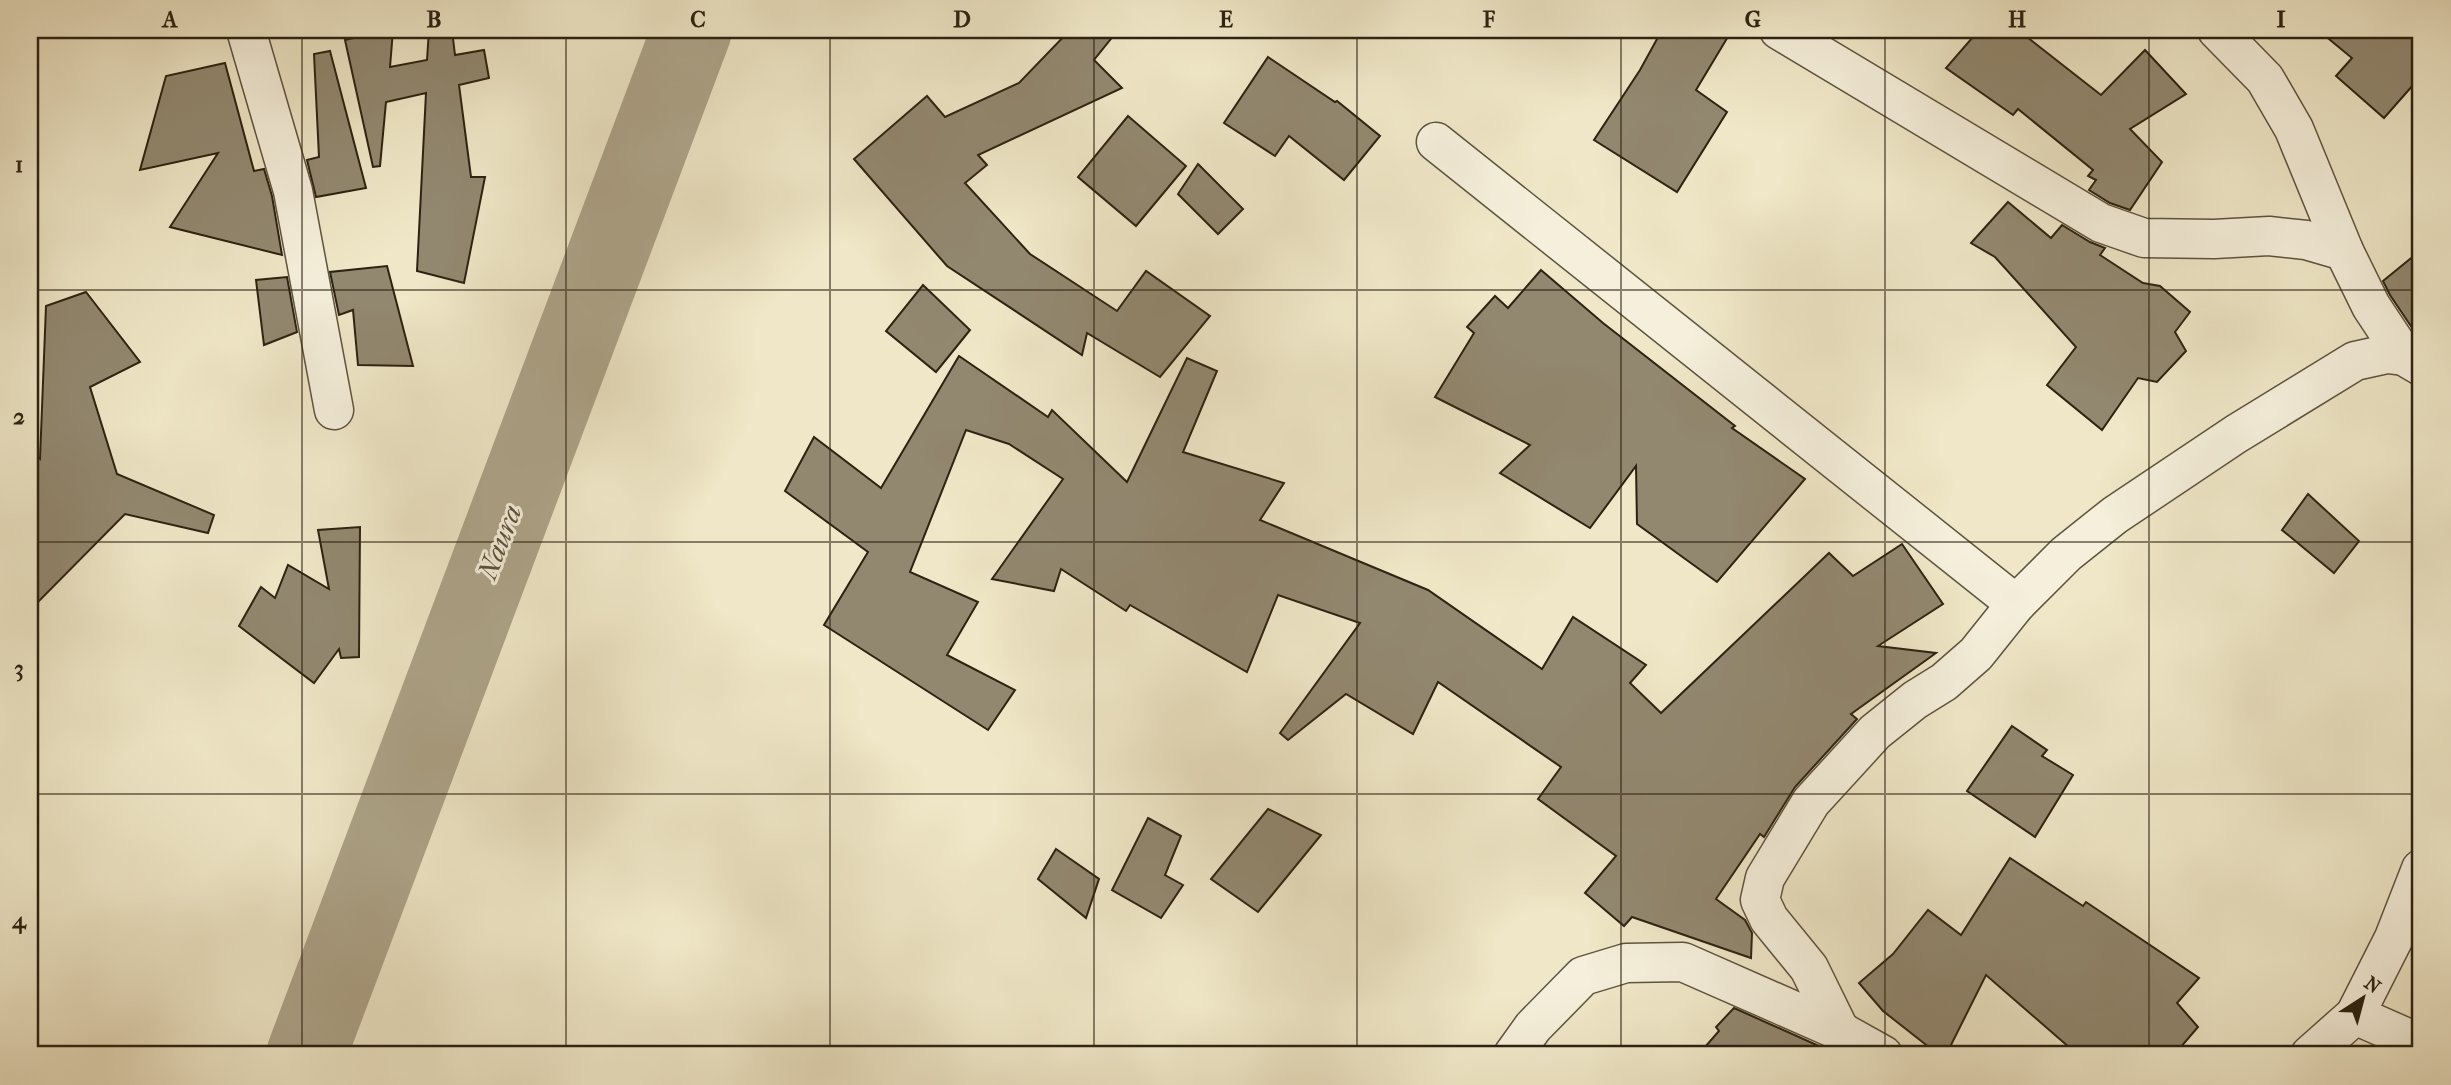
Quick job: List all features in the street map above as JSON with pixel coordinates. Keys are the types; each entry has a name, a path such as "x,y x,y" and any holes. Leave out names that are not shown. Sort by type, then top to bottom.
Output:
{"street":[{"path":"246,30 293,191 334,410"},
{"path":"1779,30 2101,223 2144,238 2214,239 2270,236 2305,240 2344,251"},
{"path":"2217,30 2265,79 2294,129 2344,251 2371,306 2412,361"},
{"path":"1436,142 2016,604"},
{"path":"1840,1031 1809,968 1769,919 1760,900 1765,878 1811,802 1875,732 1915,700 1944,682 1976,654 2016,604 2066,554 2115,515 2236,434 2356,361 2387,354 2412,361"},
{"path":"2310,1055 2355,1015 2394,938 2421,869"},
{"path":"1513,1055 1533,1027 1583,976 1626,963 1684,962 1840,1031 1883,1055"},
{"path":"2355,1015 2421,1044"}],"building":[{"path":"393,30 390,67 427,60 429,30 452,30 455,55 484,50 489,78 459,85 471,177 485,177 464,283 417,271 426,93 386,102 380,166 373,167 345,40"},
{"path":"1070,30 1118,30 1094,60 1122,88 978,155 987,165 965,183 1030,254 1117,311 1146,271 1210,316 1160,377 1087,333 1082,355 947,266 854,159 927,96 945,117 1019,83"},
{"path":"1662,30 1732,30 1696,90 1727,112 1677,192 1594,140 1640,70"},
{"path":"1979,30 2018,30 2101,95 2145,50 2186,94 2130,129 2162,162 2130,210 2110,203 2089,190 2096,180 2088,176 2093,170 2018,109 2013,115 1946,68"},
{"path":"2318,30 2421,30 2421,76 2384,118 2336,76 2352,58"},
{"path":"330,51 366,188 316,197 307,160 319,157 314,54"},
{"path":"1268,57 1337,101 1380,136 1344,180 1289,136 1275,156 1224,123"},
{"path":"225,63 254,171 264,169 272,196 282,255 170,227 218,153 140,170 166,76"},
{"path":"1128,116 1186,166 1136,226 1078,177"},
{"path":"1198,164 1243,209 1218,234 1178,194"},
{"path":"2008,202 2051,238 2062,225 2105,248 2100,255 2143,283 2160,286 2190,312 2175,332 2186,351 2157,382 2138,378 2102,430 2047,385 2076,347 1995,257 1971,243"},
{"path":"2421,250 2421,341 2383,281"},
{"path":"387,266 413,366 358,365 353,310 339,315 330,272"},
{"path":"1541,270 1603,323 1735,426 1732,428 1805,479 1717,582 1637,524 1636,466 1590,528 1500,473 1530,445 1435,397 1474,333 1467,327 1495,296 1508,308"},
{"path":"287,277 297,332 264,345 256,280"},
{"path":"923,285 970,330 936,372 886,331"},
{"path":"86,292 140,362 90,387 117,474 214,515 208,533 125,514 30,610 30,452 40,459 46,306"},
{"path":"959,356 1048,417 1052,410 1127,482 1187,358 1217,371 1183,452 1284,483 1260,520 1428,590 1542,669 1573,617 1646,665 1630,683 1661,713 1829,553 1853,576 1902,544 1943,604 1878,646 1936,653 1851,714 1857,719 1795,787 1764,837 1760,834 1716,899 1745,920 1752,933 1751,958 1632,917 1624,926 1585,893 1616,856 1538,799 1561,767 1438,682 1413,734 1346,694 1288,740 1280,733 1360,623 1278,595 1247,672 1130,605 1126,611 1061,569 1054,591 992,579 1063,479 1009,444 966,430 910,572 978,602 947,655 1015,690 988,730 824,625 868,552 785,491 814,437 881,488"},
{"path":"2308,494 2359,541 2334,573 2282,530"},
{"path":"360,527 359,657 341,658 339,649 314,683 239,626 261,587 275,598 288,565 329,589 318,530"},
{"path":"2012,726 2047,750 2042,756 2073,775 2035,837 1967,791"},
{"path":"1268,809 1321,835 1258,912 1211,879"},
{"path":"1148,818 1181,836 1165,875 1183,885 1161,918 1112,890"},
{"path":"1056,849 1099,879 1086,918 1038,879"},
{"path":"2010,858 2083,906 2086,902 2199,978 2177,1003 2198,1027 2174,1055 2078,1055 1986,975 1946,1055 1939,1055 1883,1011 1859,983 1893,954 1928,910 1961,935"},
{"path":"1734,1008 1839,1055 1698,1055 1719,1031 1716,1027"}],"waterway":[{"name":"Naura","path":"306,1055 692,30"}]}
